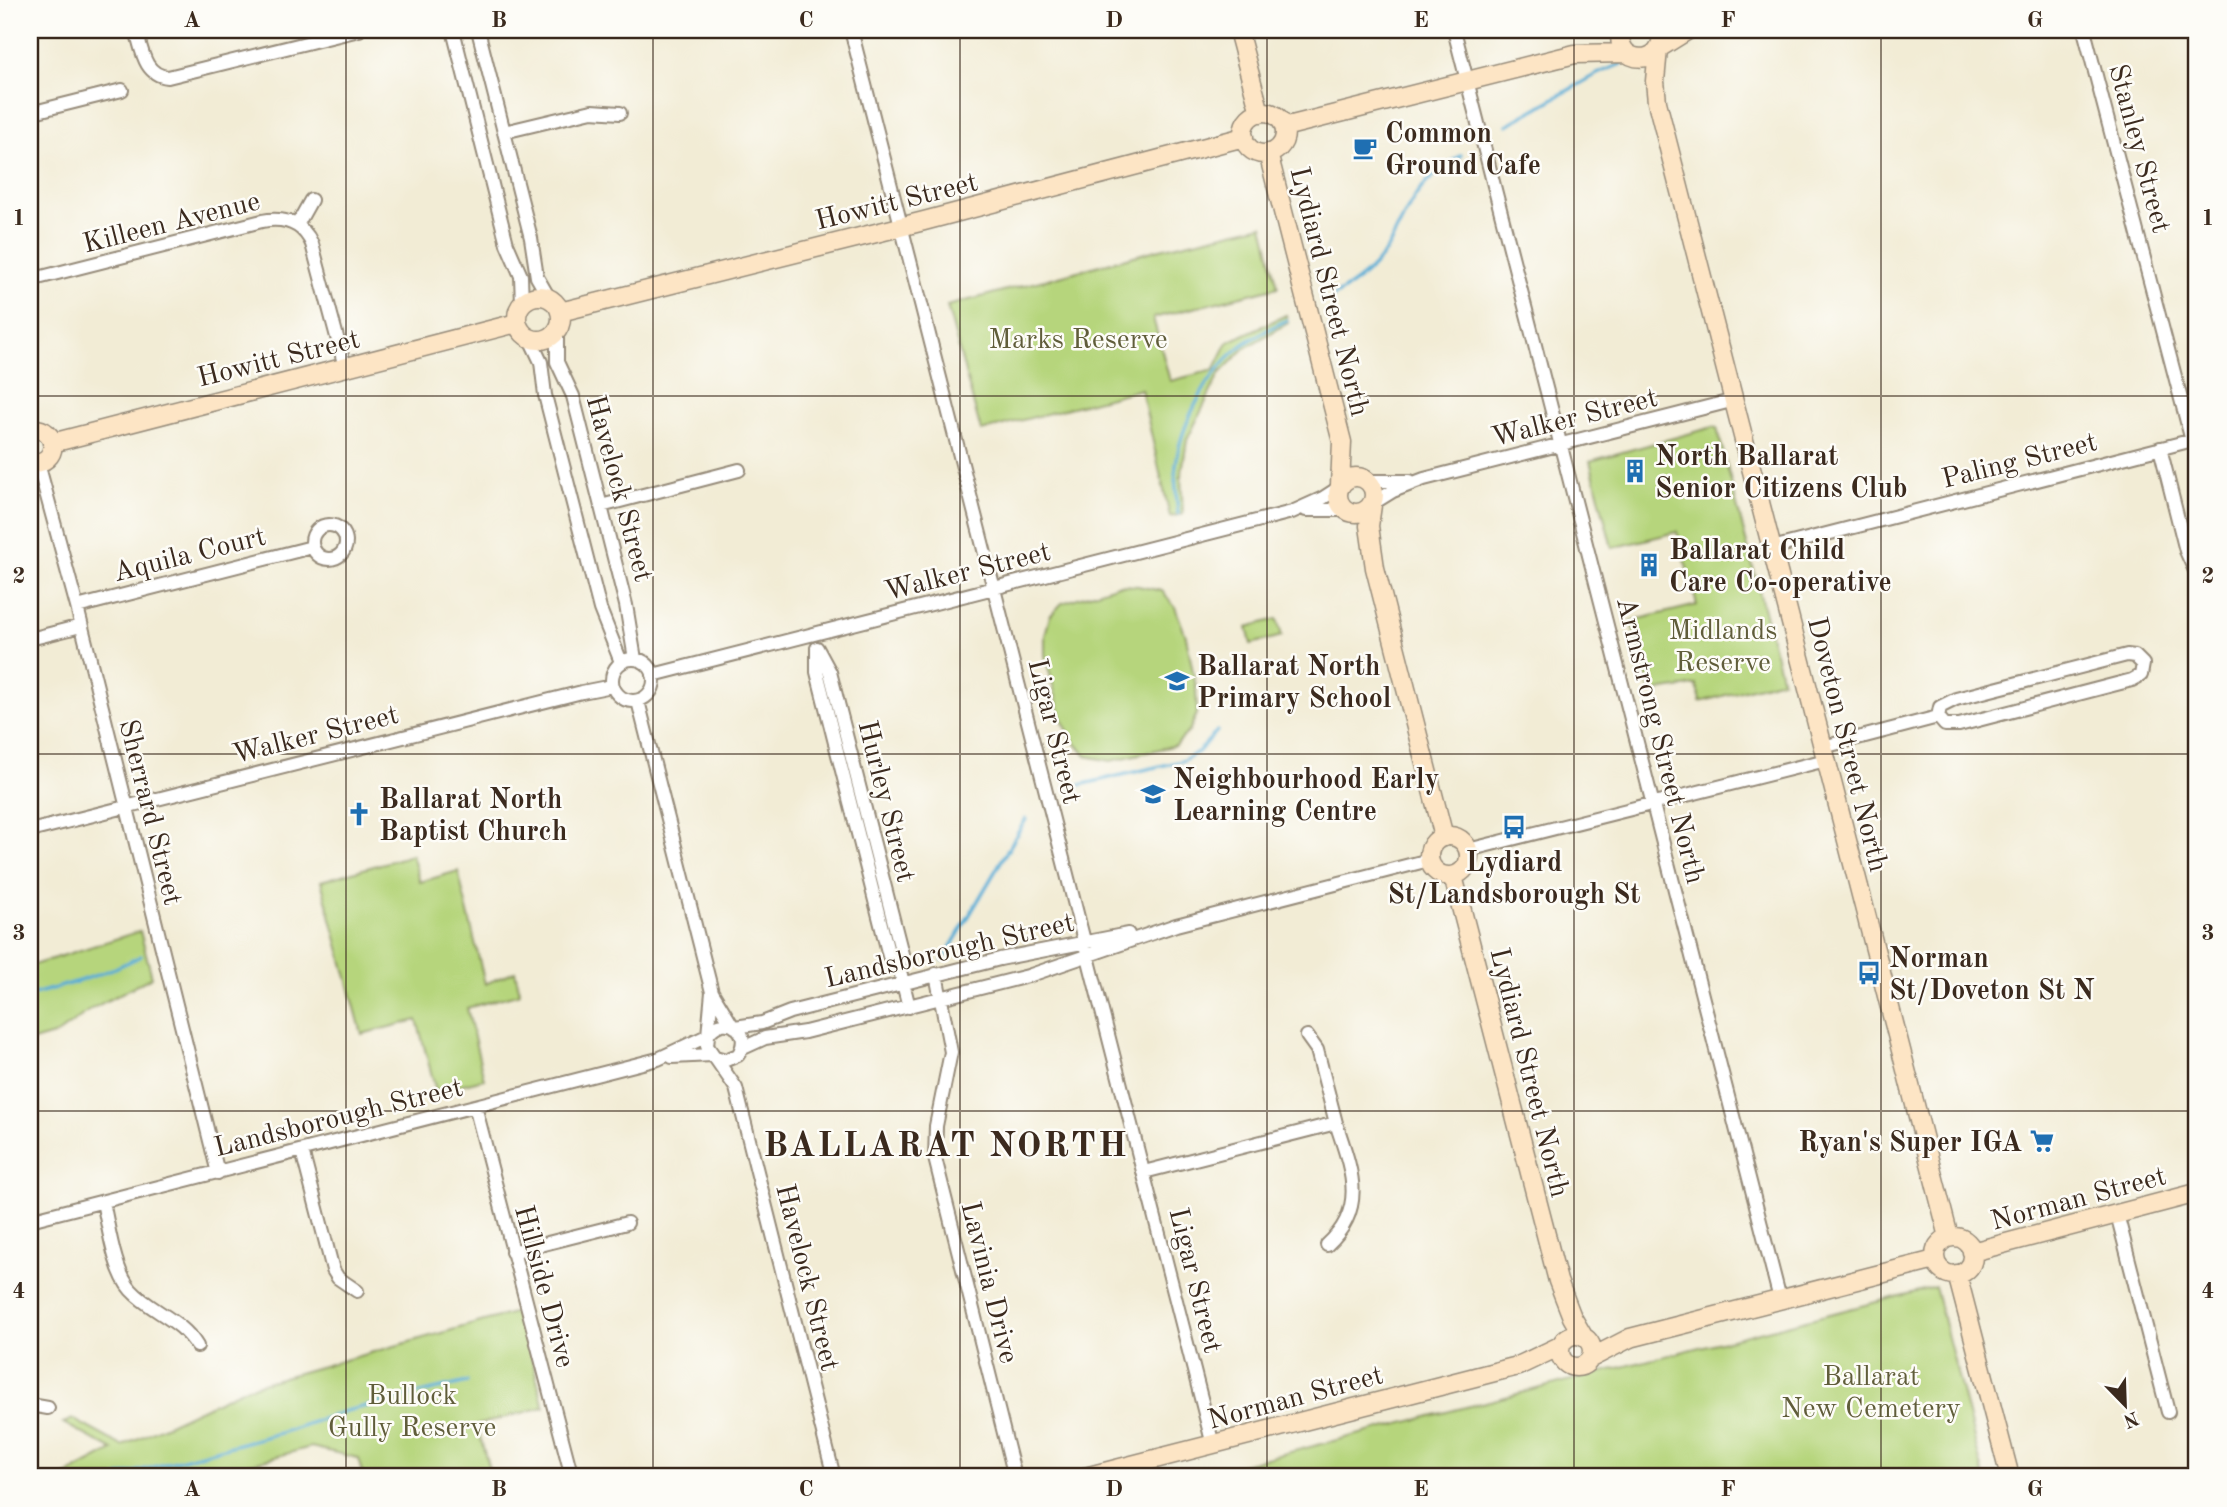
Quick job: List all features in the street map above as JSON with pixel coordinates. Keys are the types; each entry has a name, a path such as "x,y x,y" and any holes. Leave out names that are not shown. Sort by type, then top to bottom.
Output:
{"street":[{"path":"136,30 149,68 157,75 173,77 337,33 359,30"},
{"path":"453,30 508,247 521,276 522,304 517,323 520,331 530,339 545,340 557,331 561,323 554,305 537,277 531,238 478,30"},
{"name":"Ligar Street","path":"851,30 1213,1445"},
{"path":"1238,30 1260,113"},
{"name":"Armstrong Street North","path":"1454,30 1780,1299"},
{"path":"1575,54 1619,30"},
{"name":"Doveton Street North","path":"1619,30 1620,40 1643,73 1657,102"},
{"path":"1284,127 1575,54 1628,54 1636,58 1646,57 1659,42 1688,30"},
{"name":"Stanley Street","path":"2084,30 2195,440"},
{"name":"Doveton Street North","path":"1659,42 1655,81 1657,102 1949,1237"},
{"path":"30,113 122,90"},
{"path":"504,132 592,110 620,113"},
{"path":"1260,113 1275,115 1284,127 1285,134 1281,145 1261,154 1251,149 1244,137 1245,125 1254,115 1260,113"},
{"name":"Howitt Street","path":"554,305 902,226 1244,137"},
{"name":"Lydiard Street North","path":"1268,153 1342,442 1340,486"},
{"path":"297,225 311,201"},
{"name":"Killeen Avenue","path":"30,280 262,221 279,220 297,225 313,244 345,367"},
{"path":"522,304 533,297 554,305"},
{"name":"Howitt Street","path":"52,443 517,323"},
{"name":"Havelock Street","path":"557,331 557,362 573,396 626,605 628,661"},
{"name":"Havelock Street","path":"530,339 541,362 545,395 600,609 628,661"},
{"name":"Walker Street","path":"1372,505 1393,491 1424,479 1735,400"},
{"path":"30,427 45,431 52,443 50,455 34,463"},
{"name":"Paling Street","path":"1772,548 2195,440"},
{"name":"Lydiard Street North","path":"1342,442 1366,480"},
{"path":"2160,448 2186,551 2197,575"},
{"name":"Sherrard Street","path":"34,463 77,607 218,1173"},
{"path":"601,506 739,470"},
{"path":"1375,568 1355,523 1338,498 1340,486 1351,478 1366,480 1374,492 1369,526 1375,568 1444,837"},
{"name":"Walker Street","path":"1366,480 1424,479"},
{"name":"Walker Street","path":"1292,512 1323,498 1340,486"},
{"path":"1345,510 1360,513 1372,505"},
{"name":"Walker Street","path":"653,675 1292,512 1345,510"},
{"name":"Aquila Court","path":"77,607 312,547"},
{"path":"30,639 81,626"},
{"name":"Hurley Street","path":"813,634 817,649 817,673 890,956 899,967 909,1007"},
{"path":"2127,654 2137,657 2143,664 2142,673 2132,680 1959,725 1945,725 1938,718 1938,710 1948,702 2035,678 2127,654"},
{"path":"628,661 646,664 653,675 652,688 638,701 619,697 612,686 613,673 628,661"},
{"name":"Walker Street","path":"30,831 612,686"},
{"path":"638,701 712,992 742,1037 741,1051 732,1059 714,1056 707,1046 712,992"},
{"path":"1468,850 1653,804 1938,718"},
{"path":"1444,837 1459,839 1468,850 1467,864 1453,876 1438,873 1429,860 1431,847 1444,837"},
{"name":"Landsborough Street","path":"741,1051 765,1038 805,1032 1028,976 1086,949 1429,860"},
{"name":"Lydiard Street North","path":"1453,876 1558,1281 1572,1317 1585,1338"},
{"name":"Landsborough Street","path":"734,1026 762,1023 790,1012 1032,952 1086,949"},
{"name":"Lavinia Drive","path":"936,974 951,1052 936,1126 935,1158 1016,1477"},
{"path":"708,1035 717,1025 734,1026"},
{"name":"Landsborough Street","path":"658,1059 708,1035"},
{"path":"1307,1037 1317,1050 1352,1182 1348,1221 1327,1245"},
{"name":"Havelock Street","path":"736,1088 741,1051"},
{"name":"Havelock Street","path":"714,1056 736,1088 835,1477"},
{"name":"Landsborough Street","path":"30,1220 658,1059 714,1056"},
{"name":"Hillside Drive","path":"475,1106 572,1477"},
{"path":"1144,1172 1336,1123"},
{"path":"302,1151 332,1270 338,1278 357,1291"},
{"name":"Norman Street","path":"1972,1252 2197,1193"},
{"path":"103,1202 126,1283 138,1297 181,1326 197,1346"},
{"path":"2117,1214 2168,1412"},
{"path":"512,1252 627,1223"},
{"path":"1949,1237 1966,1242 1972,1252 1971,1264 1957,1274 1941,1270 1935,1260 1939,1243 1949,1237"},
{"path":"1630,1338 1585,1338 1572,1335 1563,1350 1572,1367 1580,1366 1630,1338 1935,1260"},
{"path":"1957,1274 2010,1477"},
{"name":"Lydiard Street North","path":"1558,1281 1563,1350"},
{"path":"1585,1338 1592,1348 1591,1358"},
{"name":"Norman Street","path":"1085,1477 1518,1366 1563,1350"},
{"path":"30,1403 48,1408"}],"green space":[{"name":"Marks Reserve","path":"1263,225 1278,287 1153,318 1170,381 1214,370 1228,342 1286,315 1288,323 1245,348 1220,373 1187,440 1181,478 1183,514 1170,517 1141,389 981,431 947,306 1156,250"},
{"name":"Midlands Reserve","path":"1717,428 1782,680 1700,702 1697,685 1651,692 1631,621 1697,605 1677,532 1612,548 1590,461"},
{"path":"1118,585 1162,591 1175,607 1186,636 1196,687 1197,714 1189,731 1176,745 1111,761 1086,756 1072,739 1062,720 1045,655 1045,635 1050,616 1062,603"},
{"path":"1277,619 1282,636 1251,644 1247,627"},
{"path":"412,855 420,882 458,871 485,984 515,971 520,993 467,1008 484,1079 436,1091 417,1020 362,1034 321,881"},
{"path":"140,931 152,977 91,1009 57,1034 30,1042 30,966"},
{"name":"Ballarat New Cemetery","path":"1935,1287 1984,1477 1204,1477 1204,1474"},
{"name":"Bullock Gully Reserve","path":"520,1311 544,1407 477,1425 491,1477 363,1477 358,1458 311,1447 201,1477 63,1477 113,1450 63,1423 73,1419 122,1446 248,1387"}],"waterway":[{"path":"1507,125 1597,74 1621,64"},
{"path":"1332,297 1374,266 1385,252 1420,190 1461,155"},
{"path":"1178,514 1176,465 1183,433 1198,401 1217,371 1240,347 1287,320"},
{"path":"1071,787 1182,761 1198,752 1217,731"},
{"path":"943,960 1026,819"},
{"path":"30,995 87,979 141,956"},
{"path":"117,1477 283,1432 346,1411 467,1382"},
{"path":"1223,1471 1223,1477"}],"place":[{"name":"Common Ground Cafe","path":"1365,148"},
{"name":"North Ballarat Senior Citizens Club","path":"1635,471"},
{"name":"Ballarat Child Care Co-operative","path":"1649,565"},
{"name":"Ballarat North Primary School","path":"1177,681"},
{"name":"Neighbourhood Early Learning Centre","path":"1153,794"},
{"name":"Ballarat North Baptist Church","path":"359,814"},
{"name":"Lydiard St/Landsborough St","path":"1514,827"},
{"name":"Norman St/Doveton St N","path":"1869,973"},
{"name":"Ryan's Super IGA","path":"2042,1141"}],"district":[{"name":"BALLARAT NORTH","path":"946,1144"}]}
